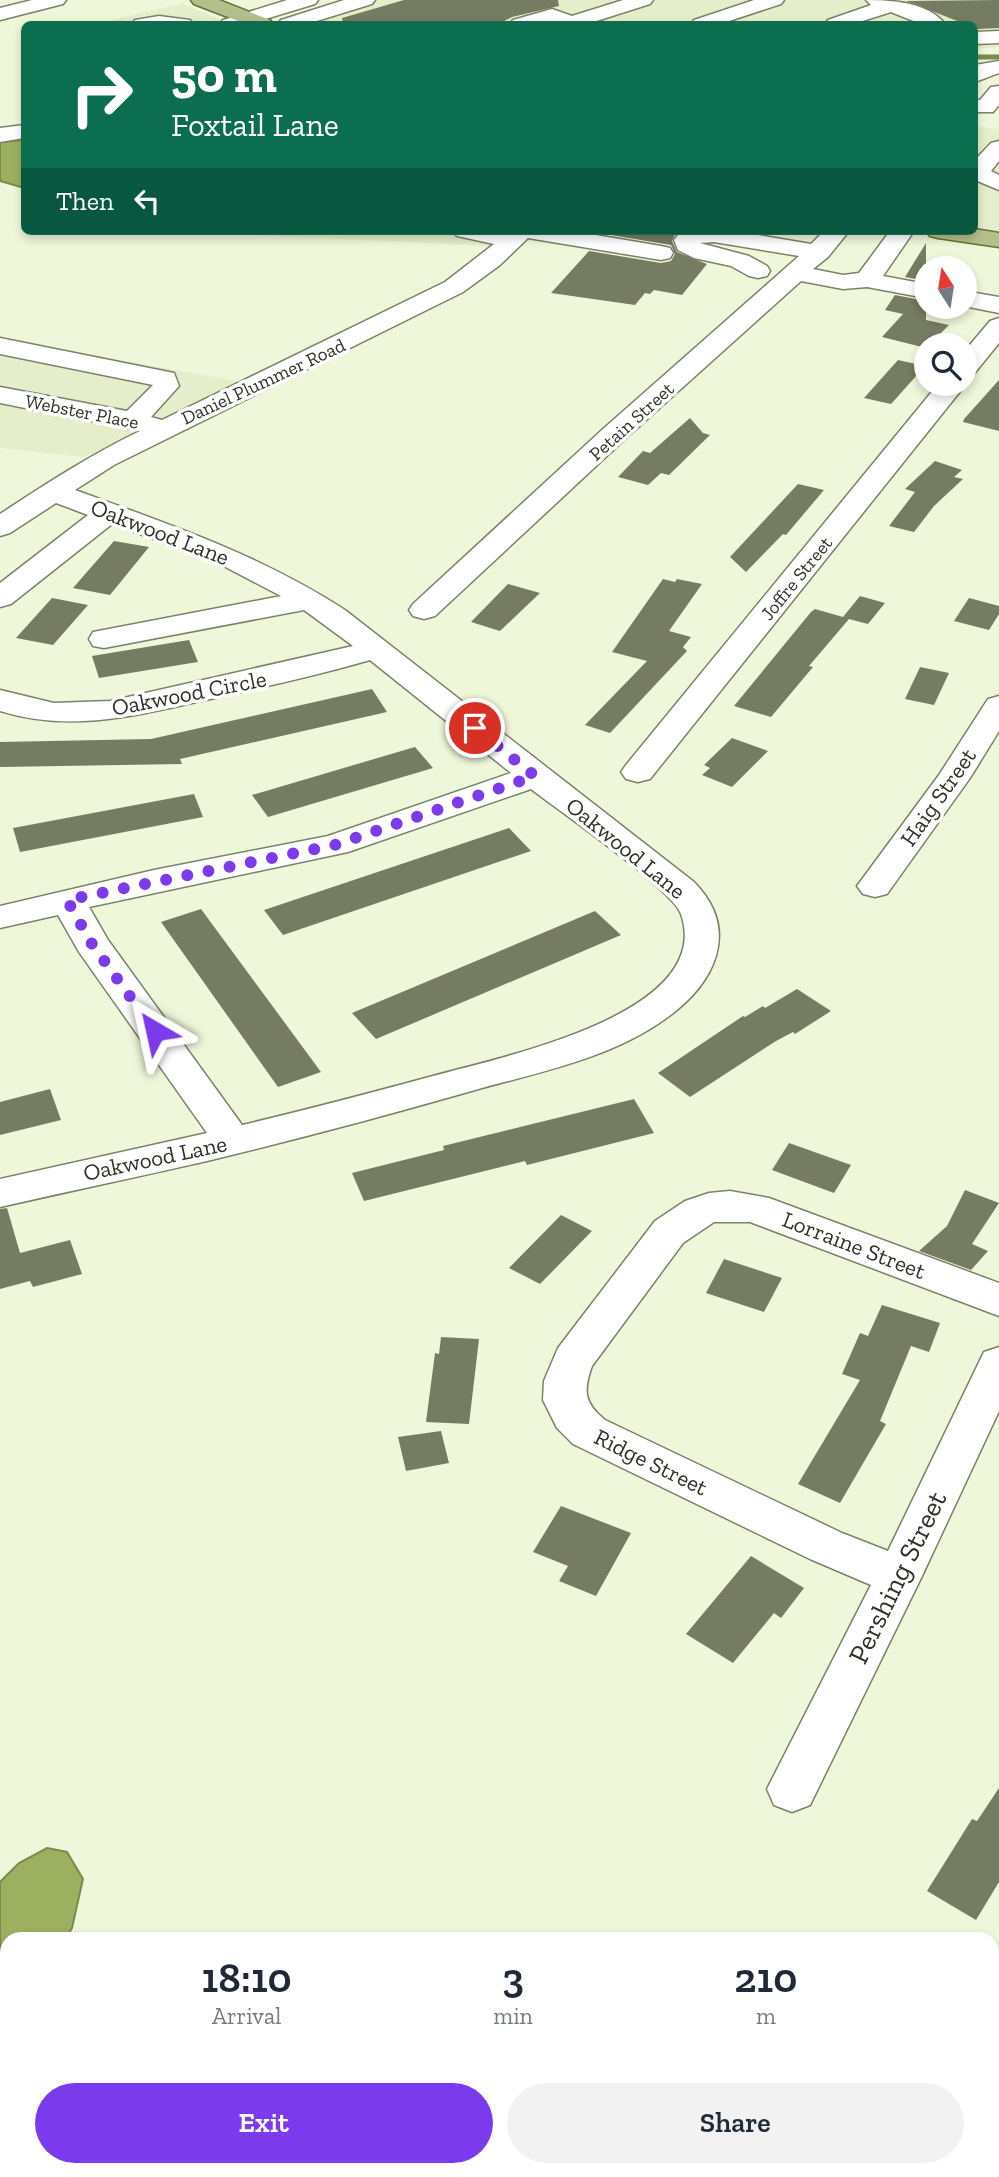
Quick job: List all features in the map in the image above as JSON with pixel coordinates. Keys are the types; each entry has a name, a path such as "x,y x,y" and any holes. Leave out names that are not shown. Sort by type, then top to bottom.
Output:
{"main road":[{"path":"201,0 244,21"},
{"path":"965,235 999,240"}],"street":[{"path":"0,14 56,0"},
{"path":"253,21 307,0"},
{"path":"298,21 365,0"},
{"path":"565,21 602,0"},
{"path":"565,21 643,0"},
{"path":"710,21 774,0"},
{"path":"842,21 883,3 927,21"},
{"path":"978,38 999,37"},
{"path":"978,73 982,70 999,67"},
{"path":"978,106 985,107 999,92"},
{"path":"0,135 21,132"},
{"path":"984,143 980,172 989,180 999,183"},
{"path":"495,235 517,238 617,264"},
{"path":"517,238 558,235"},
{"path":"577,235 758,271 843,282 867,280 914,289"},
{"path":"661,253 675,235"},
{"path":"698,235 686,240 687,245 694,250 741,259 758,271"},
{"path":"730,235 829,241"},
{"path":"799,235 829,241"},
{"path":"867,280 899,235"},
{"name":"Daniel Plummer Road","path":"0,527 51,491 104,459 454,287 517,238"},
{"name":"Petain Street","path":"424,610 829,241"},
{"path":"977,301 999,305"},
{"path":"977,353 999,326"},
{"path":"0,346 165,379 166,386 134,420"},
{"name":"Webster Place","path":"0,395 164,428"},
{"name":"Joffre Street","path":"638,772 942,396"},
{"name":"Oakwood Lane","path":"0,1193 233,1141 404,1097 584,1043 651,1012 673,995 689,976 698,956 702,935 700,914 687,895 669,878 535,776 376,649 309,600 224,555 51,491"},
{"path":"0,598 108,513"},
{"path":"104,639 309,600"},
{"name":"Oakwood Circle","path":"0,700 35,710 91,712 311,667 376,649"},
{"name":"Haig Street","path":"875,886 953,778 999,706"},
{"path":"0,917 67,900 335,845 535,776"},
{"path":"67,900 92,944 233,1141"},
{"name":"Lorraine Street","path":"705,1207 730,1204 755,1208 999,1300"},
{"name":"Ridge Street","path":"705,1207 685,1218 669,1233 573,1360 563,1383 566,1405 575,1422 589,1433 826,1546 899,1576"},
{"name":"Pershing Street","path":"793,1789 899,1576 999,1364"}],"shaded area":[{"path":"346,0 999,0 999,47 978,49 978,21 294,21 286,18"},
{"path":"182,4 224,21 106,21"},
{"path":"978,126 999,129 999,231 978,228"},
{"path":"21,140 21,187 0,181 0,142"},
{"path":"254,235 501,235 494,246"},
{"path":"0,338 241,382 126,442 83,457 0,448"},
{"path":"47,1848 67,1852 83,1879 70,1932 0,1932 0,1882 19,1863"}],"building":[{"path":"404,0 558,0 559,6 504,21 342,21 342,18"},
{"path":"999,0 999,28 978,29 978,21 957,21 906,1"},
{"path":"611,235 675,235 672,241 677,252 707,264 682,295 654,290 650,294 645,293 635,305 551,293 589,251 661,263 671,261 675,254 671,245"},
{"path":"926,243 926,256 918,256"},
{"path":"914,262 914,279 905,277"},
{"path":"895,295 914,299 914,319 949,325 941,333 914,333 914,345 882,337 903,314 885,310"},
{"path":"898,360 914,364 914,378 891,404 864,398"},
{"path":"999,380 999,431 963,422 964,419"},
{"path":"690,418 703,433 710,435 669,475 661,473 648,485 618,477 643,451 650,453"},
{"path":"935,461 962,470 954,477 963,479 934,506 914,532 889,526 915,492 905,489"},
{"path":"798,484 824,490 786,535 783,534 746,572 730,557"},
{"path":"114,541 149,547 110,595 73,588"},
{"path":"663,579 702,584 669,631 691,637 683,647 687,651 610,733 585,725 647,661 612,652"},
{"path":"508,584 540,593 500,631 471,622"},
{"path":"860,596 885,603 868,624 849,619 771,717 734,706 811,612 815,609 843,617"},
{"path":"52,598 88,605 53,645 16,638"},
{"path":"969,598 999,606 999,614 989,630 954,621"},
{"path":"189,640 198,662 99,678 92,656"},
{"path":"920,667 949,673 934,705 905,699"},
{"path":"372,689 387,712 180,759 182,764 0,767 0,742 151,739"},
{"path":"732,738 768,751 732,787 702,775 710,768 704,765"},
{"path":"415,747 433,768 268,817 252,795"},
{"path":"194,794 203,817 20,852 13,828"},
{"path":"509,828 531,851 283,935 264,910"},
{"path":"201,909 321,1072 278,1087 161,922"},
{"path":"595,911 621,935 376,1039 352,1013"},
{"path":"797,989 831,1011 795,1034 793,1032 776,1041 690,1097 658,1073 743,1016 763,1006 765,1008"},
{"path":"50,1089 61,1120 0,1135 0,1102"},
{"path":"634,1099 654,1133 527,1165 525,1161 364,1201 352,1173 444,1150 443,1146"},
{"path":"789,1143 851,1165 834,1193 772,1170"},
{"path":"965,1190 999,1203 972,1244 988,1251 971,1270 919,1251 947,1226"},
{"path":"7,1208 20,1253 70,1240 82,1274 33,1287 30,1281 0,1289 0,1209"},
{"path":"561,1215 592,1231 540,1284 509,1268"},
{"path":"724,1259 782,1278 764,1312 706,1293"},
{"path":"882,1305 940,1323 929,1352 911,1346 880,1421 886,1424 840,1503 798,1484 860,1380 842,1374 860,1333 868,1336"},
{"path":"441,1337 479,1339 469,1424 426,1422 435,1353 439,1354"},
{"path":"441,1431 449,1463 406,1471 398,1437"},
{"path":"561,1506 631,1533 596,1596 559,1581 568,1566 533,1552"},
{"path":"751,1556 804,1588 781,1618 774,1613 733,1663 686,1634"},
{"path":"999,1788 999,1882 976,1920 927,1891 972,1819 977,1821"}],"waterway":[{"path":"978,57 999,57"}],"route":[{"path":"155,1031 92,944 67,900 335,845 535,776 475,728"}]}
